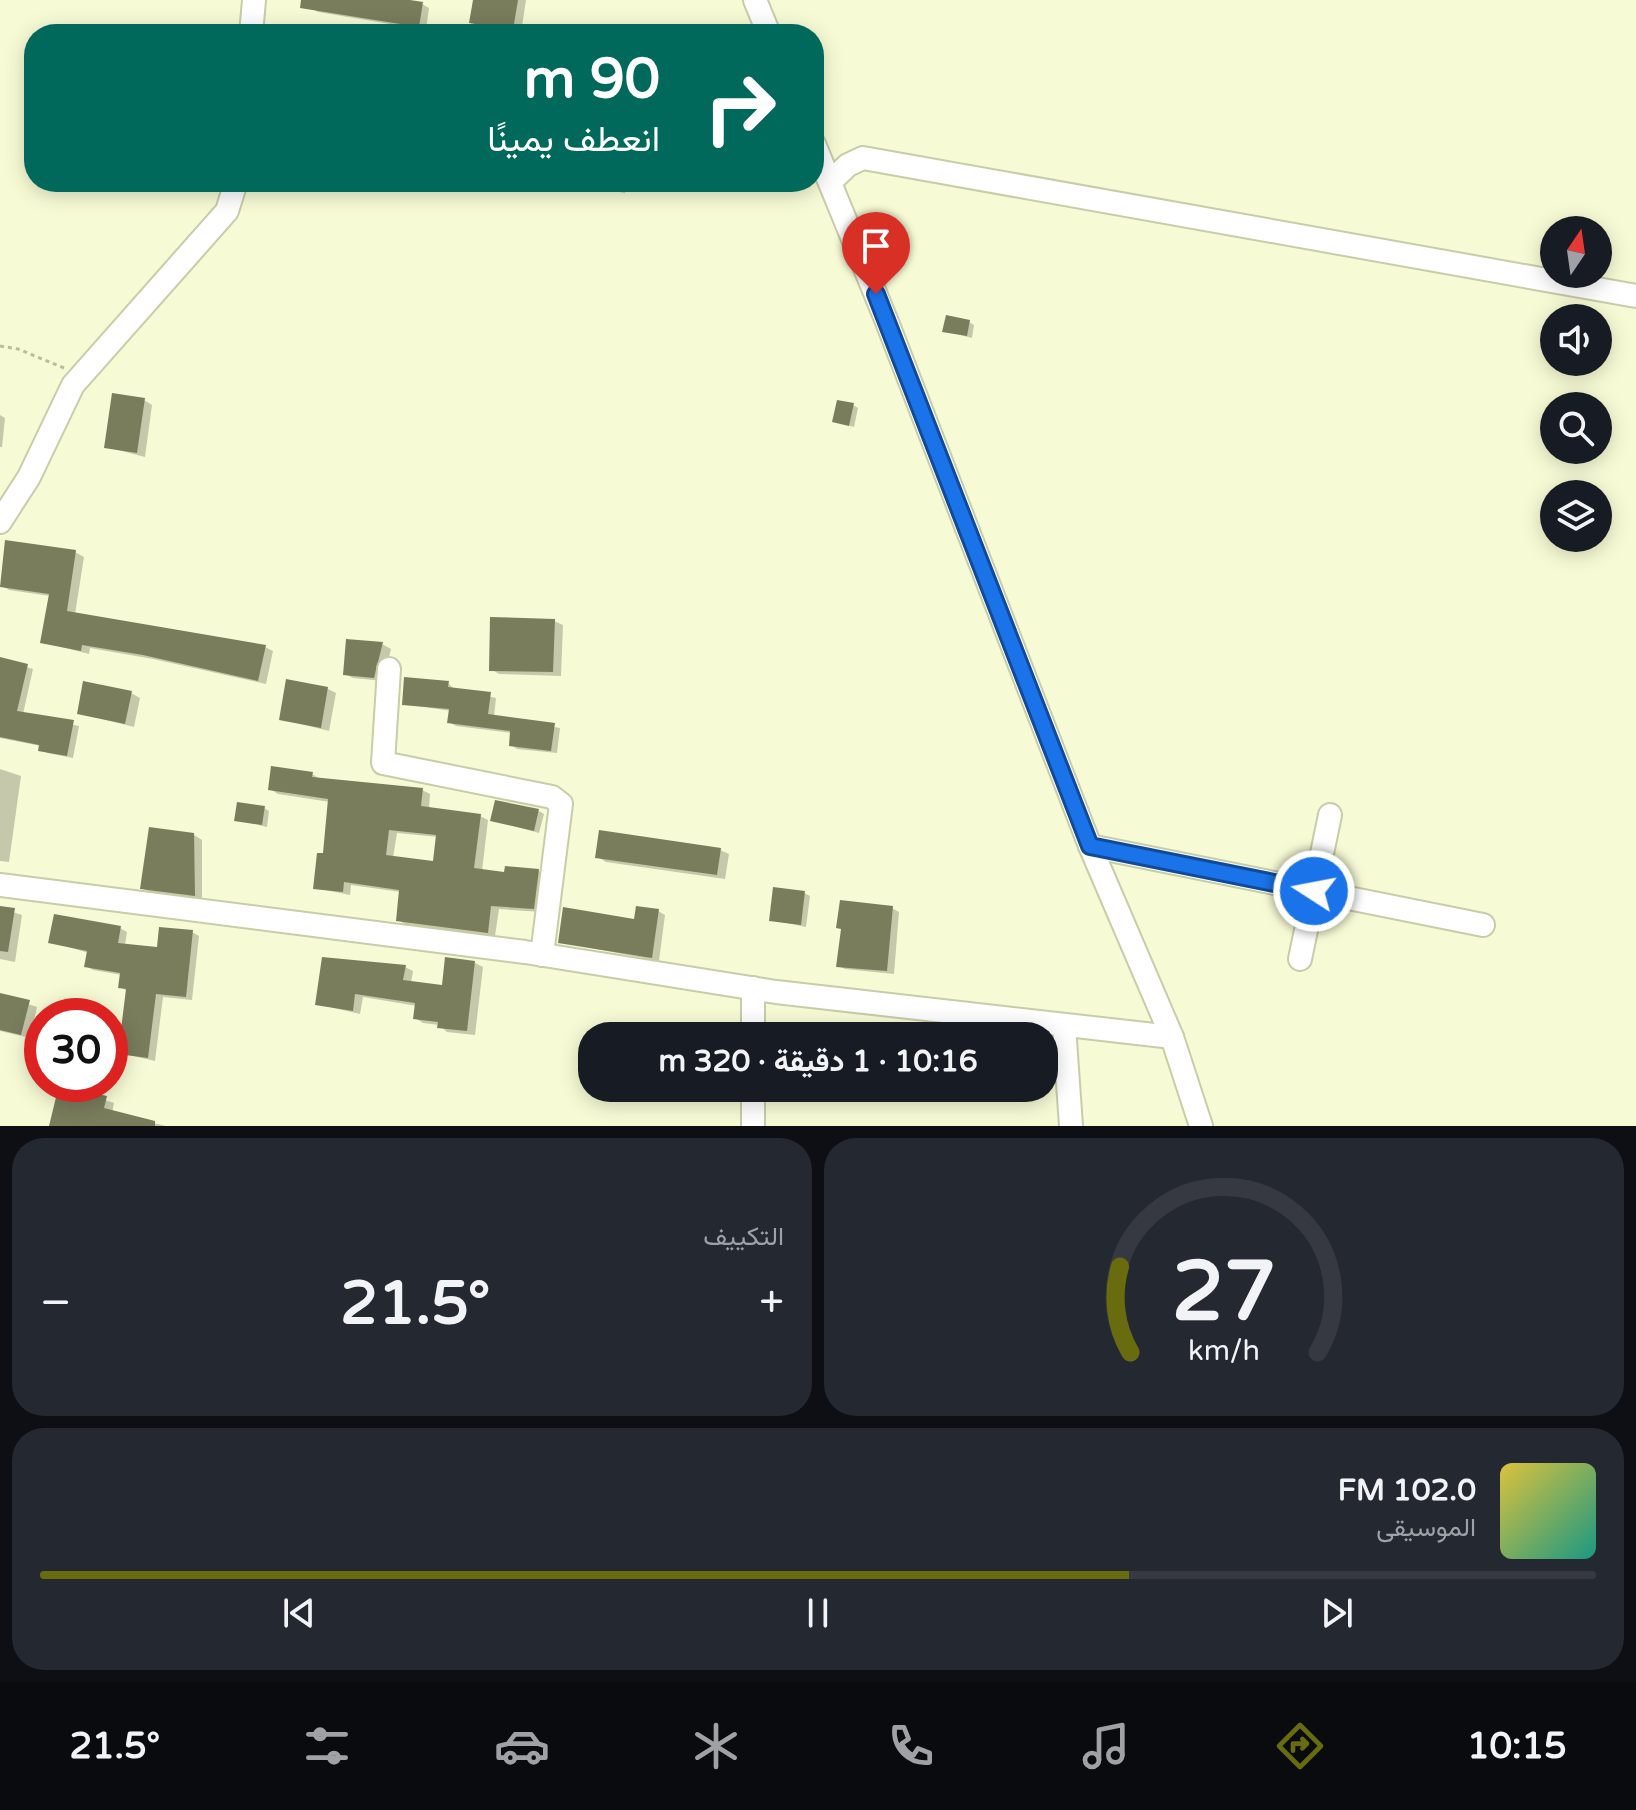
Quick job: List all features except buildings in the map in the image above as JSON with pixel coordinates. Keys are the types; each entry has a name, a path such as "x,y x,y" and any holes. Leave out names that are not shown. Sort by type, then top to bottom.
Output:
{"street":[{"path":"252,24 254,0"},
{"path":"755,0 765,24"},
{"path":"830,182 848,165 863,158 892,162 1636,296"},
{"path":"824,168 1090,846 1172,1037 1201,1126"},
{"path":"0,522 29,477 73,385 227,211 233,192"},
{"path":"389,669 383,763 552,797 561,804 542,955"},
{"path":"1300,959 1330,815"},
{"path":"1090,846 1483,925"},
{"path":"0,885 542,955 753,988 1172,1037"},
{"path":"753,988 753,1022"},
{"path":"1064,1026 1071,1126"},
{"path":"753,1102 753,1126"}],"path":[{"path":"0,346 18,349 81,375"}],"route":[{"path":"876,294 1090,846 1314,891"}]}
